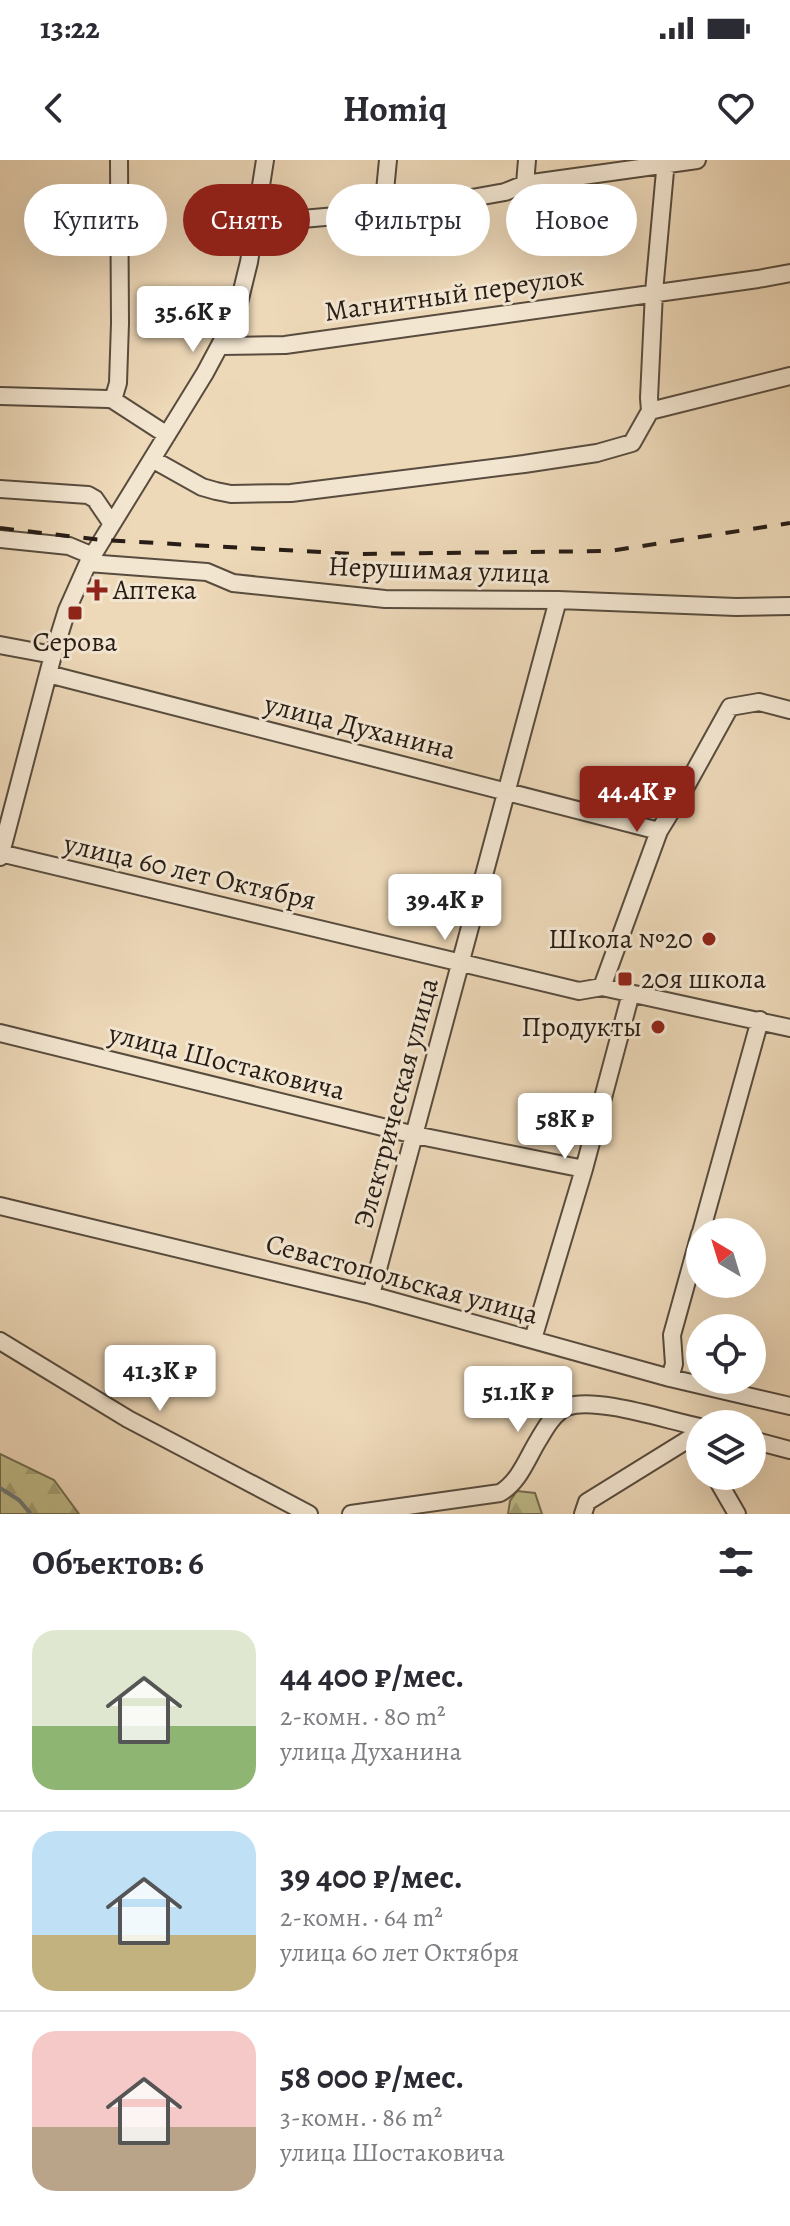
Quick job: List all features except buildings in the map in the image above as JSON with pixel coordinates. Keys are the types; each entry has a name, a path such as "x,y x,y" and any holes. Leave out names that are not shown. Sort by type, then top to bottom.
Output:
{"street":[{"path":"113,400 118,383 120,323 119,160"},
{"path":"262,184 265,160"},
{"path":"386,184 388,160"},
{"path":"527,160 525,184 697,160"},
{"path":"152,459 202,487 216,491 231,494 291,493 524,464 597,453 632,443 650,411 654,292 666,162"},
{"path":"0,854 67,610 90,560 231,327 241,301 250,256"},
{"name":"Магнитный переулок","path":"221,346 285,345 790,273"},
{"path":"650,411 790,376"},
{"path":"0,396 98,397 113,400 167,435"},
{"path":"0,489 88,495 95,499 112,524"},
{"name":"Нерушимая улица","path":"0,539 69,546 90,560 207,572 233,583 385,599 790,606"},
{"name":"Электрическая улица","path":"371,1295 558,600"},
{"path":"0,645 53,655"},
{"name":"улица Духанина","path":"48,674 659,831"},
{"path":"602,987 659,831 730,707 759,702 790,710"},
{"name":"улица 60 лет Октября","path":"0,854 579,991 602,987 790,1028"},
{"path":"533,1339 584,1169 631,993"},
{"path":"704,1218 760,1020"},
{"name":"улица Шостаковича","path":"0,1033 415,1135 584,1169"},
{"name":"Севастопольская улица","path":"0,1206 371,1295 670,1378 790,1406"},
{"path":"670,1378 674,1364 672,1335 686,1284"},
{"path":"0,1341 128,1419 309,1514"},
{"path":"351,1514 500,1493 519,1475 547,1425 567,1407 582,1404 604,1406 686,1432"},
{"path":"583,1514 587,1502 686,1440"},
{"path":"766,1444 790,1450"},
{"path":"723,1490 737,1514"}],"green space":[{"path":"0,1454 54,1480 79,1514 0,1514"},
{"path":"517,1491 535,1493 542,1514 508,1514 510,1501"}],"waterway":[{"path":"0,1488 19,1500 31,1514"}],"railway":[{"path":"0,528 102,540 355,554 610,551 790,523"}],"place":[{"name":"Аптека","path":"97,590"},
{"name":"Серова","path":"75,613"},
{"name":"Школа №20","path":"709,939"},
{"name":"20я школа","path":"625,979"},
{"name":"Продукты","path":"658,1027"}]}
